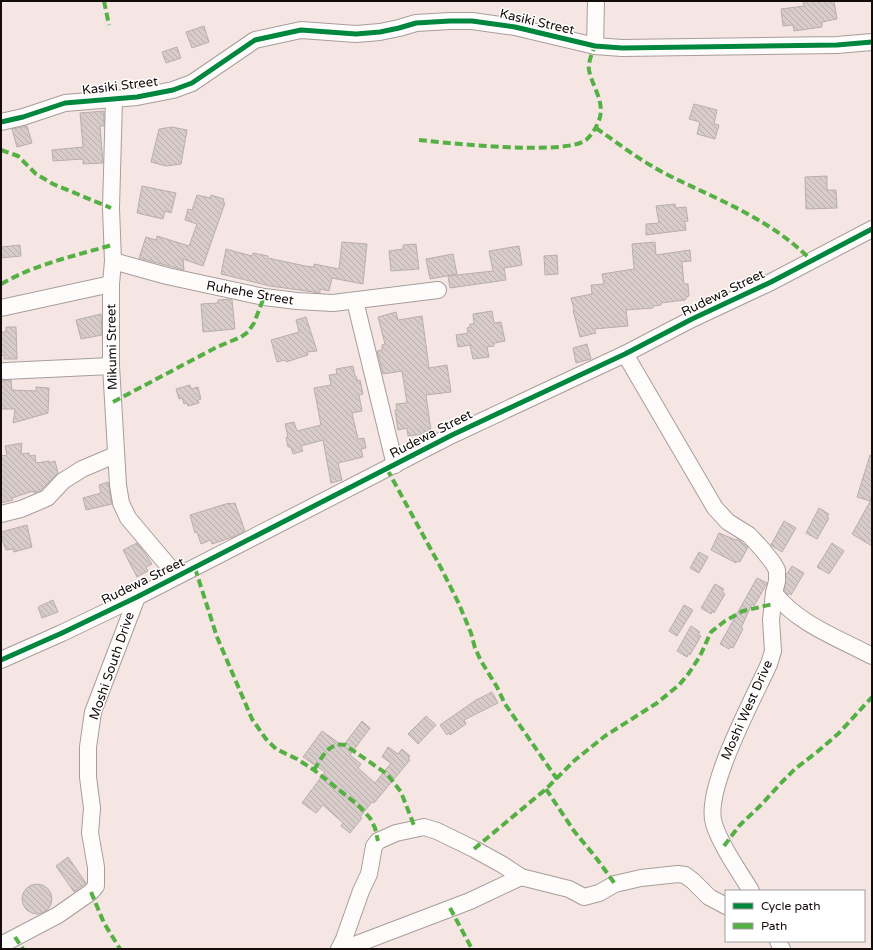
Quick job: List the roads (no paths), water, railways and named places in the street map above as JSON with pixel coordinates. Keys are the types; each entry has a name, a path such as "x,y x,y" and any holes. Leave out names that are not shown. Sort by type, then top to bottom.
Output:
{"street":[{"path":"595,46 596,1"},
{"name":"Kasiki Street","path":"1,122 23,117 65,103 137,97 174,90 192,83 255,40 300,30 356,34 380,32 416,23 472,21 515,26 595,46 622,48 837,45 872,42"},
{"name":"Mikumi Street","path":"114,99 111,208 113,261 111,284 111,366 116,455 121,503 128,518 177,576"},
{"name":"Rudewa Street","path":"1,660 137,597 452,435 625,354 692,319 771,282 872,229"},
{"name":"Ruhehe Street","path":"113,261 167,276 264,297 297,302 333,303 438,290"},
{"path":"1,308 111,284"},
{"path":"355,301 395,465"},
{"name":"Moshi West Drive","path":"625,354 715,508 728,522 749,535 762,549 777,570 772,620 773,651 769,664 725,760 714,796 712,810 714,823 724,846 750,890"},
{"path":"5,371 111,366"},
{"path":"1,514 21,509 47,498 63,481 82,469 116,455"},
{"path":"774,593 786,607 801,619 872,656"},
{"name":"Moshi South Drive","path":"1,945 58,915 91,892 96,886 96,867 90,833 92,808 88,777 88,747 93,712 137,597"},
{"path":"339,949 369,874 374,846 378,841 396,833 424,826 437,831 503,865 521,877 569,889 584,897 599,893 615,884 641,878 678,874 685,875 694,881 709,897 725,905"},
{"path":"344,949 470,901 521,877"}]}
